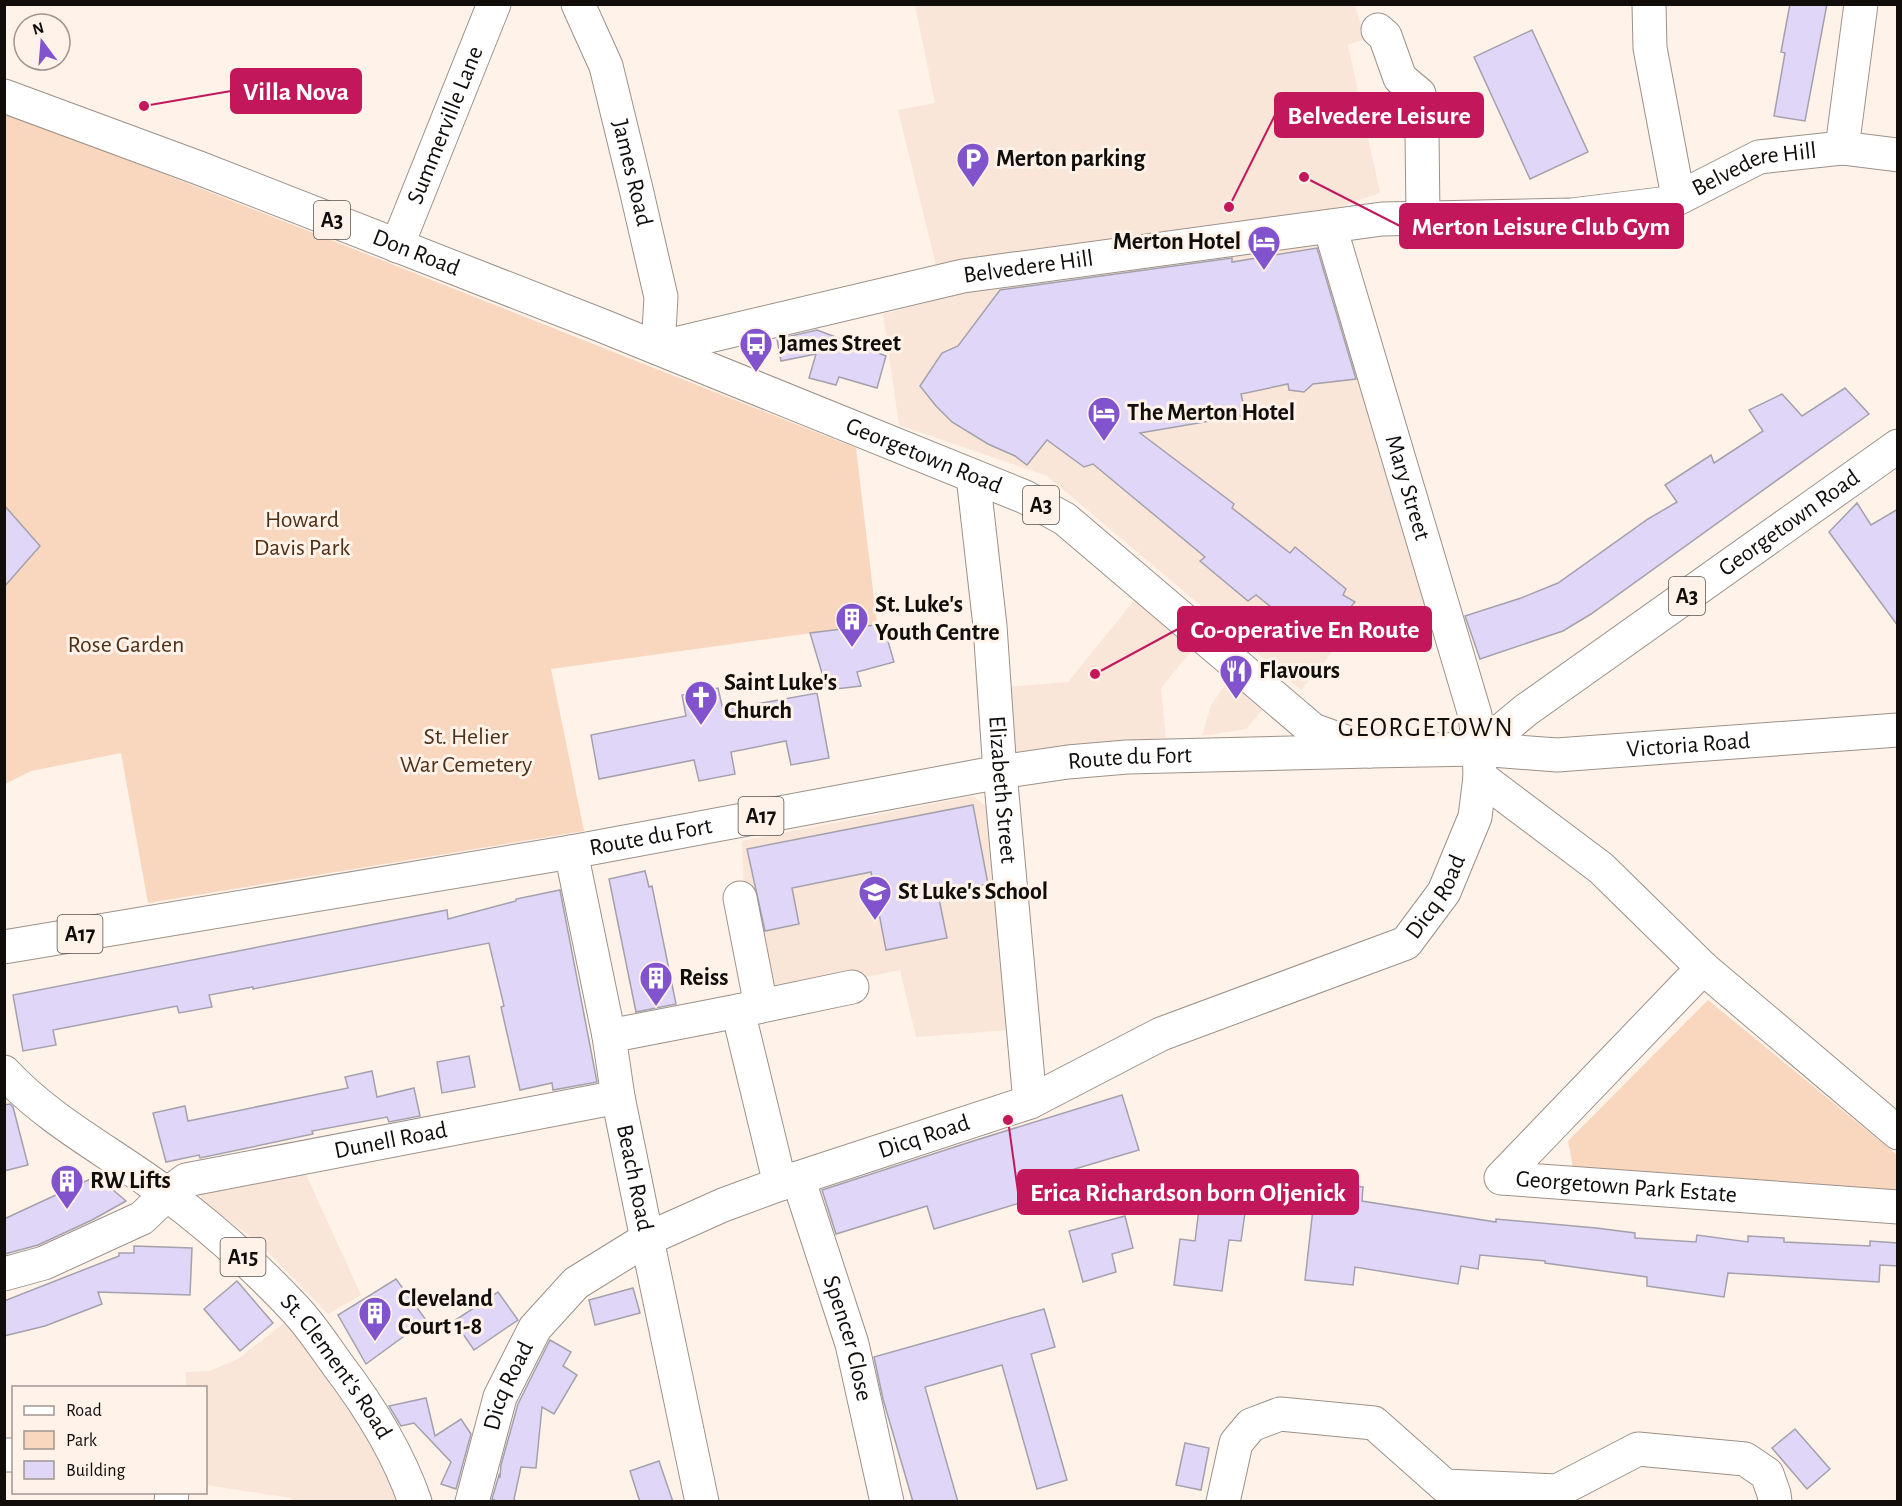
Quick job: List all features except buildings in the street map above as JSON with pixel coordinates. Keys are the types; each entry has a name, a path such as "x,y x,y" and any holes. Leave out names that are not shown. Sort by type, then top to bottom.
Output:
{"main road":[{"name":"Summerville Lane","path":"396,246 494,4"},
{"name":"James Road","path":"578,4 606,66 662,297 658,348"},
{"path":"1649,4 1650,48 1676,186 1682,196"},
{"path":"1842,148 1861,4"},
{"path":"1378,30 1385,36 1400,78 1419,94 1423,217"},
{"name":"Don Road","path":"4,96 199,168 658,348"},
{"name":"Belvedere Hill","path":"658,348 963,276 1382,219 1572,215 1668,203 1759,158 1842,148 1898,155"},
{"name":"Mary Street","path":"1330,227 1475,715 1479,763"},
{"name":"Georgetown Road","path":"658,348 1025,497 1065,519 1313,730 1370,751"},
{"name":"Georgetown Road","path":"1479,763 1526,710 1898,446"},
{"name":"Elizabeth Street","path":"973,476 990,626 1000,772 1030,1102"},
{"name":"Victoria Road","path":"1479,763 1557,755 1898,730"},
{"name":"Route du Fort","path":"4,947 571,852 1000,772 1068,762 1127,757 1370,751 1479,763"},
{"path":"1479,763 1601,868 1703,968 1898,1133"},
{"name":"Dicq Road","path":"472,1502 500,1397 535,1328 576,1283 647,1239 723,1205 1030,1102 1161,1034 1406,943 1444,892 1475,817 1479,763"},
{"name":"Beach Road","path":"571,852 609,1036 618,1097 702,1502"},
{"name":"Spencer Close","path":"740,898 749,1009 789,1181 852,1344 887,1502"},
{"name":"Georgetown Park Estate","path":"1703,968 1501,1178 1898,1207"},
{"path":"609,1036 852,987"},
{"name":"St. Clement's Road","path":"4,1072 64,1123 167,1194 237,1252 297,1311 365,1400 407,1477 415,1502"},
{"name":"Dunell Road","path":"4,1274 44,1263 142,1218 167,1194 186,1180 618,1097"},
{"path":"1222,1502 1236,1443 1251,1425 1280,1414 1374,1423 1444,1485 1557,1491 1638,1449 1744,1459 1767,1474 1774,1494 1774,1502"}],"shaded area":[{"path":"915,5 1355,5 1365,39 1348,45 1380,193 1326,211 936,265 898,110 935,103"},
{"path":"1325,240 1434,631 1361,617 1301,690 1047,476 899,425 883,314 996,285"},
{"path":"1137,597 1194,648 1161,688 1166,738 1011,755 1008,687 1068,682"},
{"path":"1230,678 1264,708 1246,729 1202,736 1211,705"},
{"name":"St Luke's School","path":"973,796 991,810 1010,1030 916,1037 900,970 774,996 744,891 742,841"},
{"path":"303,1168 361,1295 328,1314 259,1243 202,1201 199,1188"},
{"path":"285,1322 344,1391 401,1501 292,1501 291,1498 207,1485 207,1386 186,1386 186,1372 209,1371 238,1359"}],"green space":[{"name":"Howard Davis Park","path":"5,111 856,448 877,624 551,669 584,831 148,903 121,753 31,771 5,784"},
{"path":"1708,1000 1897,1155 1897,1197 1574,1172 1568,1141"}],"place":[{"name":"Villa Nova","path":"144,106"},
{"name":"Merton Leisure Club Gym","path":"1304,177"},
{"name":"Merton parking","path":"973,188"},
{"name":"Belvedere Leisure","path":"1229,207"},
{"name":"Merton Hotel","path":"1264,271"},
{"name":"James Street","path":"756,373"},
{"name":"The Merton Hotel","path":"1104,442"},
{"name":"St. Luke's Youth Centre","path":"852,648"},
{"name":"Co-operative En Route","path":"1095,674"},
{"name":"Flavours","path":"1236,700"},
{"name":"Saint Luke's Church","path":"701,726"},
{"name":"St Luke's School","path":"875,921"},
{"name":"Reiss","path":"656,1007"},
{"name":"Erica Richardson born Oljenick","path":"1008,1120"},
{"name":"RW Lifts","path":"67,1210"},
{"name":"Cleveland Court 1-8","path":"375,1342"}],"district":[{"name":"GEORGETOWN","path":"1426,727"}],"park label":[{"name":"Rose Garden","path":"126,645"},
{"name":"St. Helier War Cemetery","path":"466,751"}]}
